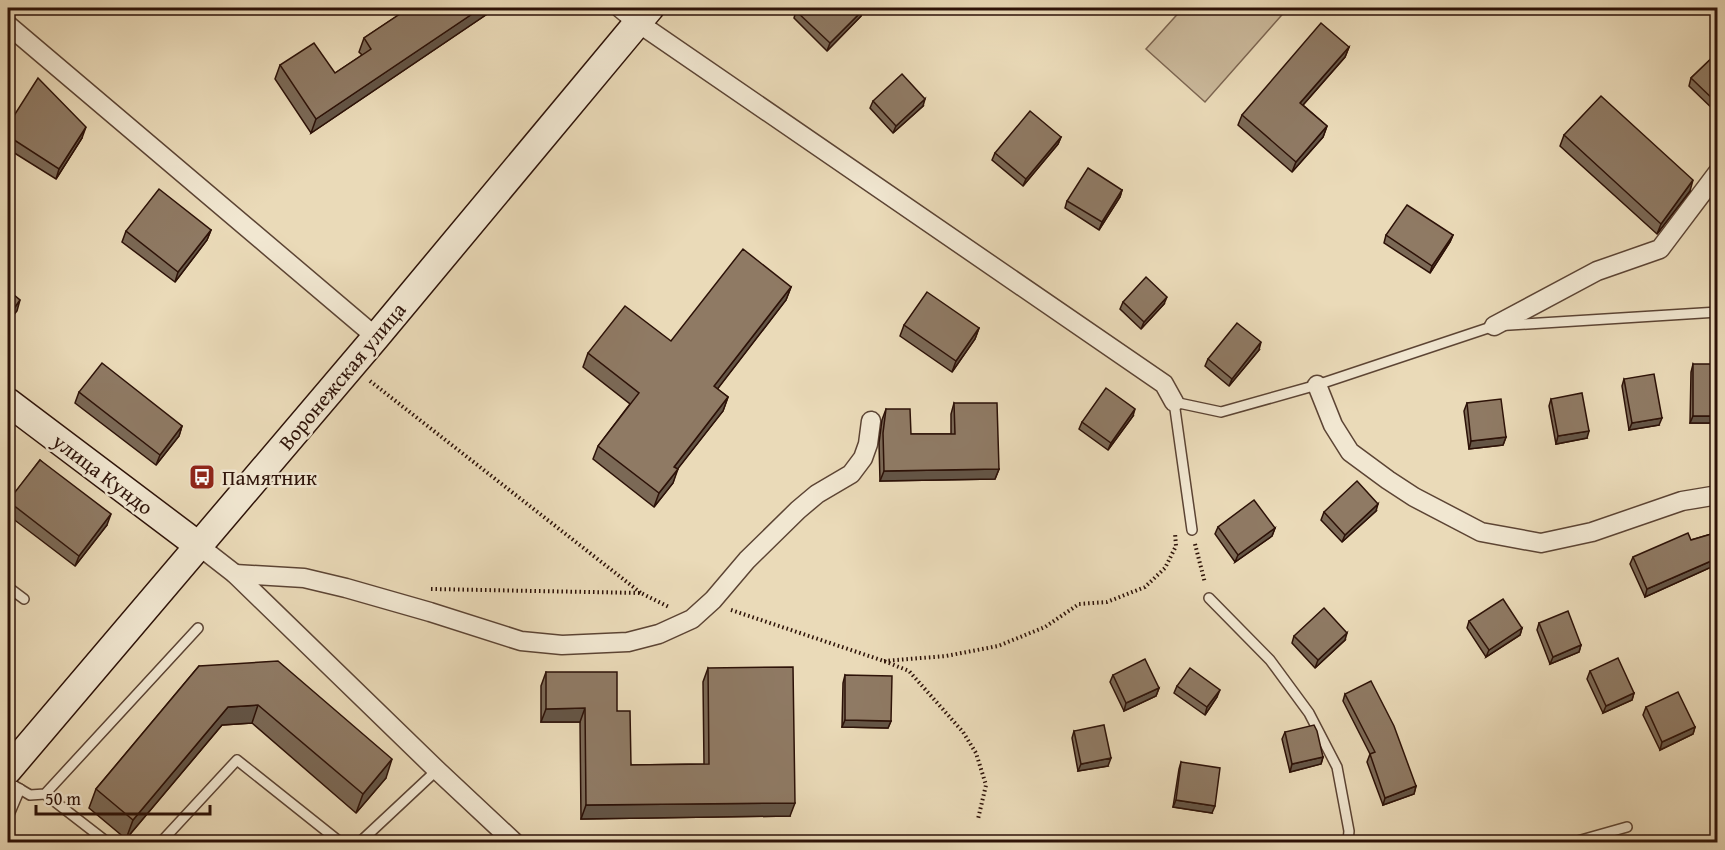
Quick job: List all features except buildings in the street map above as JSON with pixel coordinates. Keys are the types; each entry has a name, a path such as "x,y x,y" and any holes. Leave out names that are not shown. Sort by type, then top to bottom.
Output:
{"street":[{"name":"Воронежская улица","path":"14,779 199,546 376,337 636,12"},
{"path":"636,12 1164,384 1174,402"},
{"path":"8,25 376,337"},
{"path":"1494,326 1597,271 1660,249 1718,172"},
{"path":"1317,385 1333,425 1350,452 1414,497 1481,532 1541,543 1592,532 1682,501 1718,495"},
{"name":"улица Кундо","path":"8,402 199,546"},
{"path":"236,574 304,578 385,598 521,640 562,645 628,642 659,634 692,619 798,510 817,494 851,474 863,458 868,444 871,421"},
{"path":"199,546 236,574 514,843"}],"lane":[{"path":"1192,530 1174,402 1221,412 1317,385 1494,326 1718,312"},
{"path":"8,587 24,599"},
{"path":"1209,598 1269,660 1309,713 1337,767 1349,831 1348,843"},
{"path":"45,794 198,628"},
{"path":"161,843 237,760 340,843"},
{"path":"360,843 436,770"},
{"path":"8,782 14,779"},
{"path":"14,779 30,795 45,794 107,843"},
{"path":"8,817 14,779"},
{"path":"1574,843 1627,827"}],"path":[{"path":"367,379 641,593 692,619"},
{"path":"884,661 946,656 998,645 1045,627 1079,604 1107,602 1145,587 1165,568 1176,546 1174,527"},
{"path":"1192,530 1209,598"},
{"path":"428,590 641,593"},
{"path":"709,603 909,671 963,732 976,753 986,785 978,819"}],"shaded area":[{"path":"1183,8 1288,8 1205,102 1146,49"}],"place":[{"name":"Памятник","path":"202,477"}]}
